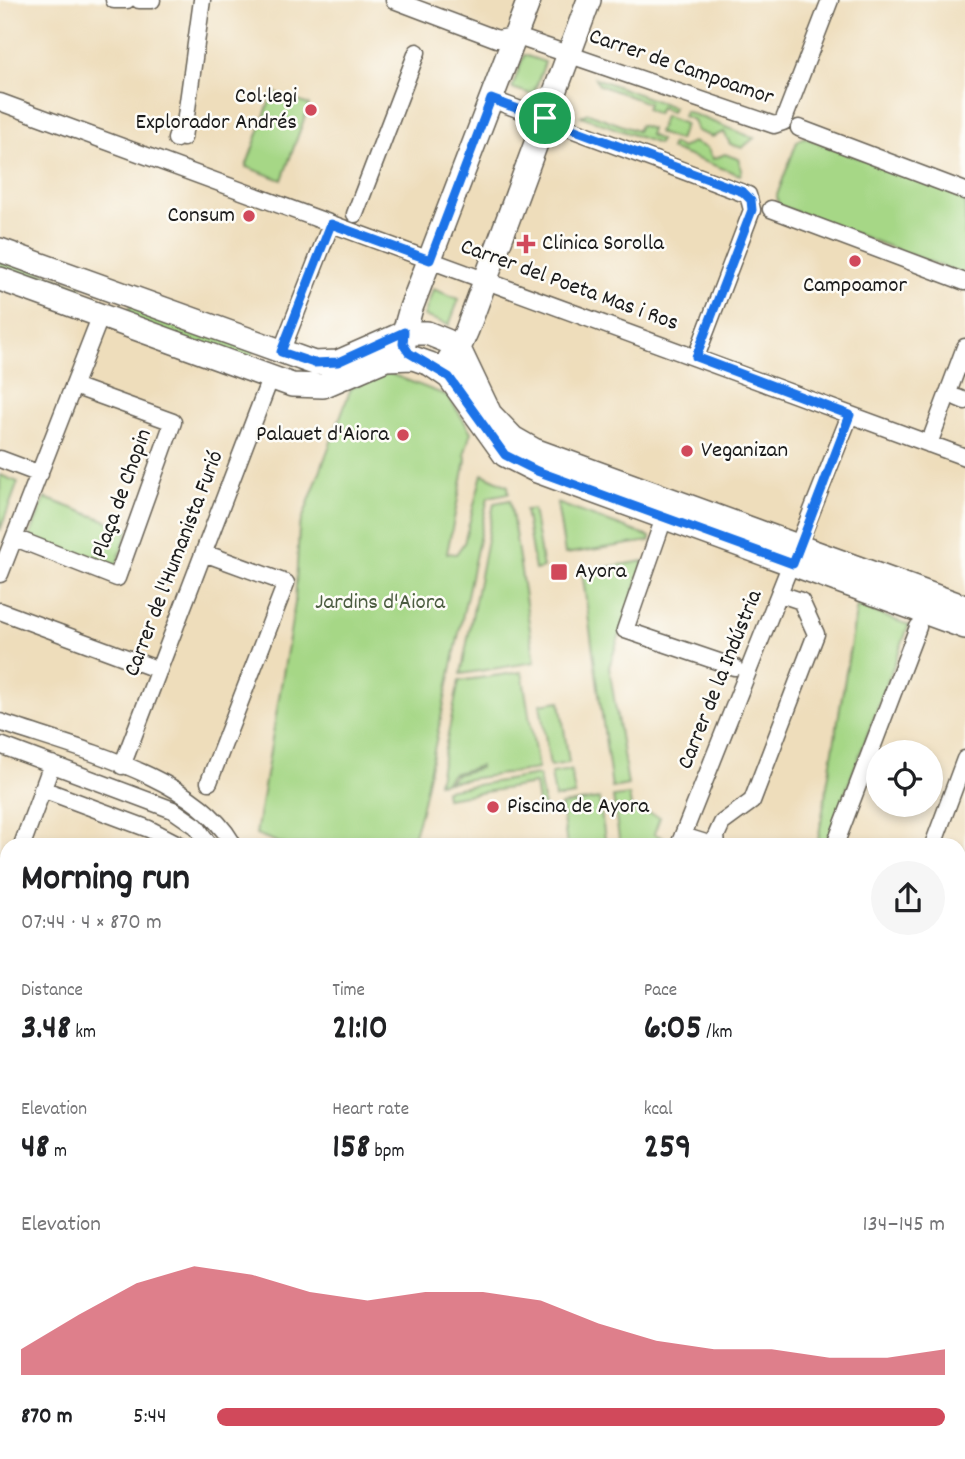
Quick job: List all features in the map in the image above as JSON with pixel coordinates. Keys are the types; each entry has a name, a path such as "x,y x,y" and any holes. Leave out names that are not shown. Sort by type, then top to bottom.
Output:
{"street":[{"path":"114,0 127,0"},
{"path":"139,0 152,0"},
{"path":"176,139 177,136 183,138 201,0"},
{"path":"394,0 497,39 515,36"},
{"path":"529,0 411,308 403,344 457,387 486,433 505,455 537,471 666,515 965,607"},
{"path":"0,279 292,385 323,386 386,359 444,362 463,339 589,0"},
{"name":"Carrer de Campoamor","path":"515,36 769,125 779,125 783,121 830,0"},
{"path":"355,214 417,52"},
{"path":"491,99 743,192 751,200 752,210 696,357"},
{"name":"Carrer del Poeta Mas i Ros","path":"0,102 965,457"},
{"path":"799,128 965,191"},
{"path":"771,209 965,282"},
{"path":"281,352 331,224"},
{"path":"0,250 314,363 338,362 404,332 463,339"},
{"path":"0,574 110,290"},
{"path":"463,339 490,414 513,438 523,444 965,627"},
{"path":"929,444 965,347"},
{"name":"Carrer de l'Humanista Furió","path":"122,766 270,379"},
{"name":"Plaça de Chopin","path":"15,538 117,578 173,422 74,386"},
{"name":"Carrer de la Indústria","path":"682,838 850,415"},
{"path":"0,458 40,474"},
{"path":"666,515 625,630 734,667"},
{"path":"204,553 286,583 209,782"},
{"path":"715,838 722,823 752,801 816,634 801,601 780,594"},
{"path":"0,611 159,670"},
{"path":"838,838 918,626"},
{"path":"0,722 122,766 176,789 200,804 232,838"},
{"path":"0,745 173,810 196,826 204,838"},
{"path":"936,838 965,759"},
{"path":"24,838 52,764"},
{"path":"42,789 166,838"}],"green space":[{"path":"524,55 545,62 533,95 512,88"},
{"path":"595,78 673,107 671,112 660,107 657,114 646,109 648,103 599,85"},
{"path":"273,92 309,105 282,180 246,167"},
{"path":"685,111 754,138 742,148 730,144 724,132 712,137 697,131 693,120 683,116"},
{"path":"588,113 637,131 640,125 651,129 649,135 660,140 658,144 581,116"},
{"path":"664,116 685,124 679,140 658,133"},
{"path":"804,137 965,198 965,275 778,205 777,195 797,142"},
{"path":"692,142 707,148 713,159 725,154 738,159 742,170 740,175 670,149 672,144 682,148"},
{"path":"0,257 82,287 77,300 0,272"},
{"path":"433,289 459,299 449,325 424,316"},
{"path":"131,305 254,350 249,363 126,318"},
{"name":"Jardins d'Aiora","path":"388,373 448,396 471,432 447,553 456,554 464,543 482,474 508,486 509,493 488,497 413,838 267,838 256,834 295,603 299,528 351,388"},
{"path":"0,475 18,482 0,531"},
{"path":"45,498 129,529 114,571 29,538"},
{"path":"510,500 535,662 461,674 494,503"},
{"path":"557,503 650,537 650,541 565,554"},
{"path":"533,509 543,568 535,570 525,510"},
{"path":"644,561 609,667 628,785 612,788 582,571"},
{"path":"857,606 909,625 828,838 818,838"},
{"path":"522,672 538,769 448,782 455,775 480,766 452,774 445,782 438,783 459,681"},
{"path":"560,701 569,763 550,766 540,704"},
{"path":"571,770 575,795 555,798 551,773"},
{"path":"539,775 545,814 540,815 535,784 446,798 445,790"},
{"path":"629,795 631,807 660,817 654,834 664,838 619,838 613,797"},
{"path":"599,799 605,838 566,838 561,805"}],"place":[{"name":"Col·legi Explorador Andrés","path":"311,110"},
{"name":"Consum","path":"249,216"},
{"name":"Clinica Sorolla","path":"526,244"},
{"name":"Campoamor","path":"855,261"},
{"name":"Palauet d'Aiora","path":"403,435"},
{"name":"Veganizan","path":"687,451"},
{"name":"Ayora","path":"559,572"},
{"name":"Piscina de Ayora","path":"493,807"}],"route":[{"path":"491,99 545,118 743,192 751,200 752,210 696,357 850,415 793,564 666,515 537,471 505,455 486,433 449,377 440,369 413,358 403,344 404,332 392,335 338,362 314,363 281,352 331,224 430,260 491,99"}]}
